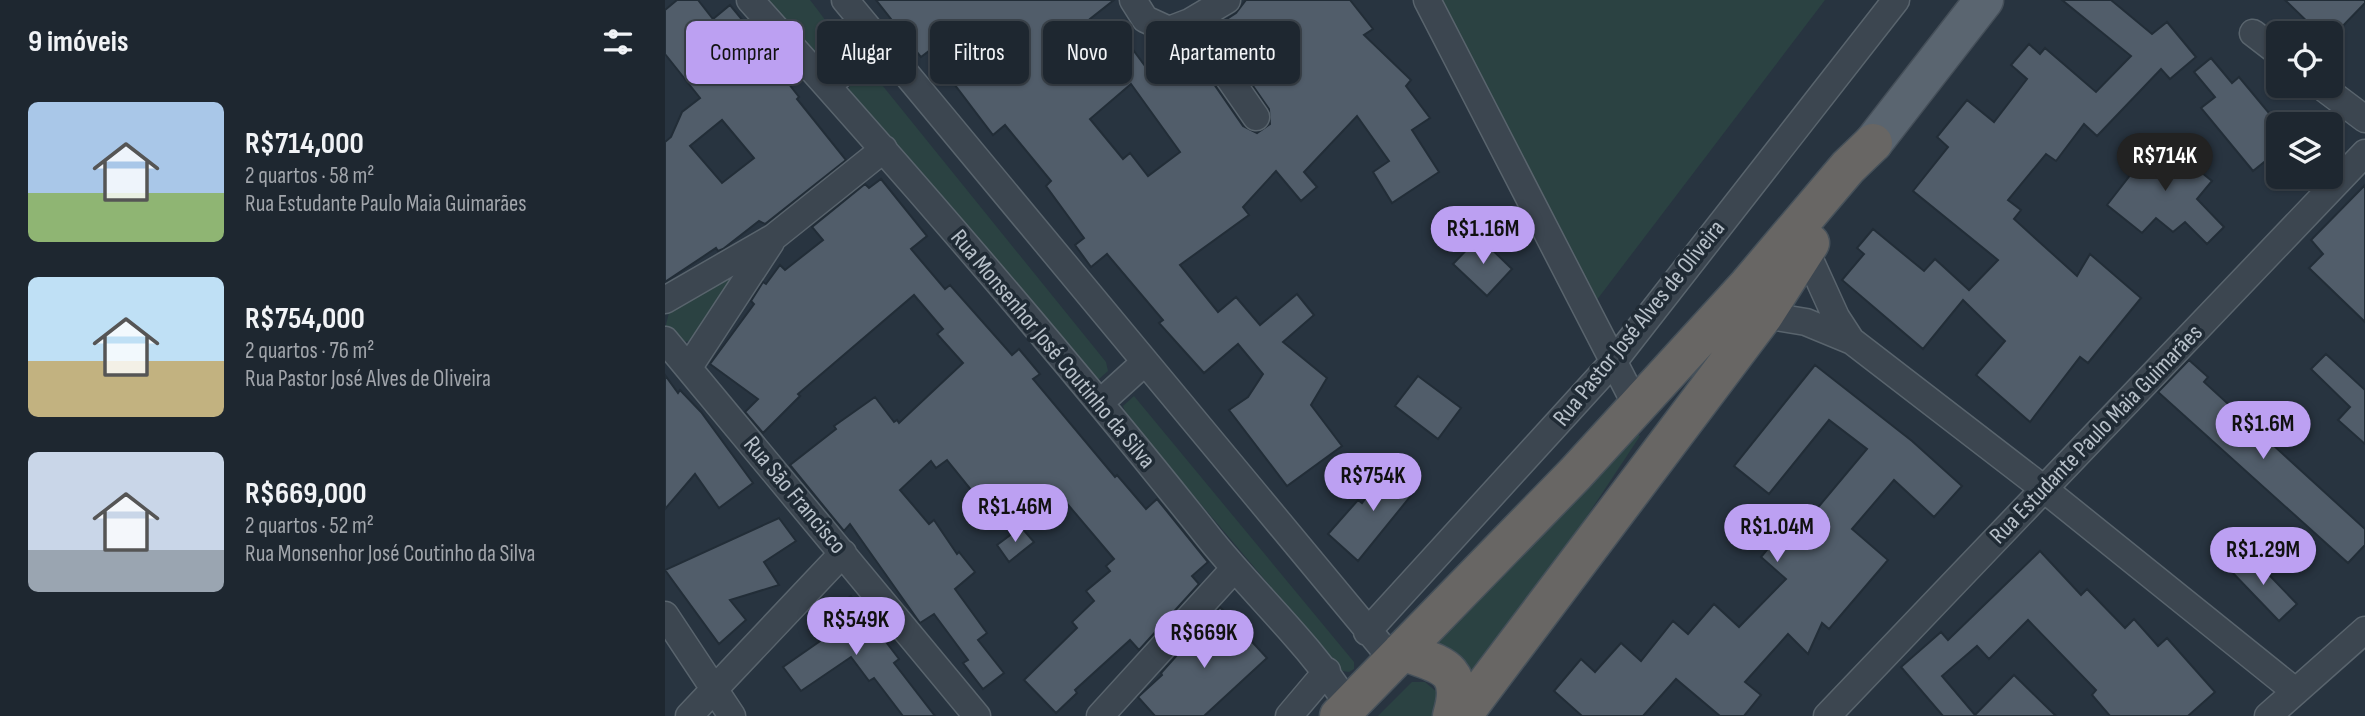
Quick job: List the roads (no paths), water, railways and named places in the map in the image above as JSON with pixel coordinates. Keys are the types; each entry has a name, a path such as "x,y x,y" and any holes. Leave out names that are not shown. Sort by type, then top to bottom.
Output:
{"highway":[{"name":"Rua Pastor José Alves de Oliveira","path":"1462,716 1763,315 1873,143"},
{"name":"Rua Pastor José Alves de Oliveira","path":"1344,710 1637,407 1740,295 1848,167 1873,143"},
{"path":"1397,655 1449,671 1456,681 1457,696 1452,716"}],"main road":[{"name":"Rua Pastor José Alves de Oliveira","path":"1873,143 1984,0"}],"street":[{"name":"Rua Monsenhor José Coutinho da Silva","path":"750,0 884,149 1101,402 1234,569 1327,671 1344,710"},
{"path":"845,0 862,21"},
{"path":"1133,0 1148,21"},
{"path":"1192,21 1227,0"},
{"path":"1427,0 1637,407"},
{"name":"Rua Pastor José Alves de Oliveira","path":"1367,632 1614,361 1896,0"},
{"path":"2253,33 2266,43"},
{"path":"914,84 1367,632 1397,655"},
{"path":"1233,84 1256,117"},
{"path":"2338,98 2365,119"},
{"path":"665,300 774,237 884,149"},
{"name":"Rua Estudante Paulo Maia Guimarães","path":"1828,716 2365,153"},
{"path":"689,367 774,237"},
{"path":"1806,251 1836,317 1851,341"},
{"path":"1763,315 1806,322 1851,341 2044,489 2295,691"},
{"name":"Rua São Francisco","path":"665,340 977,716"},
{"path":"1101,402 1145,362"},
{"path":"689,716 843,553"},
{"path":"1100,716 1234,569"},
{"path":"665,615 732,716"},
{"path":"2268,716 2365,630"},
{"path":"1289,716 1327,671"}]}
